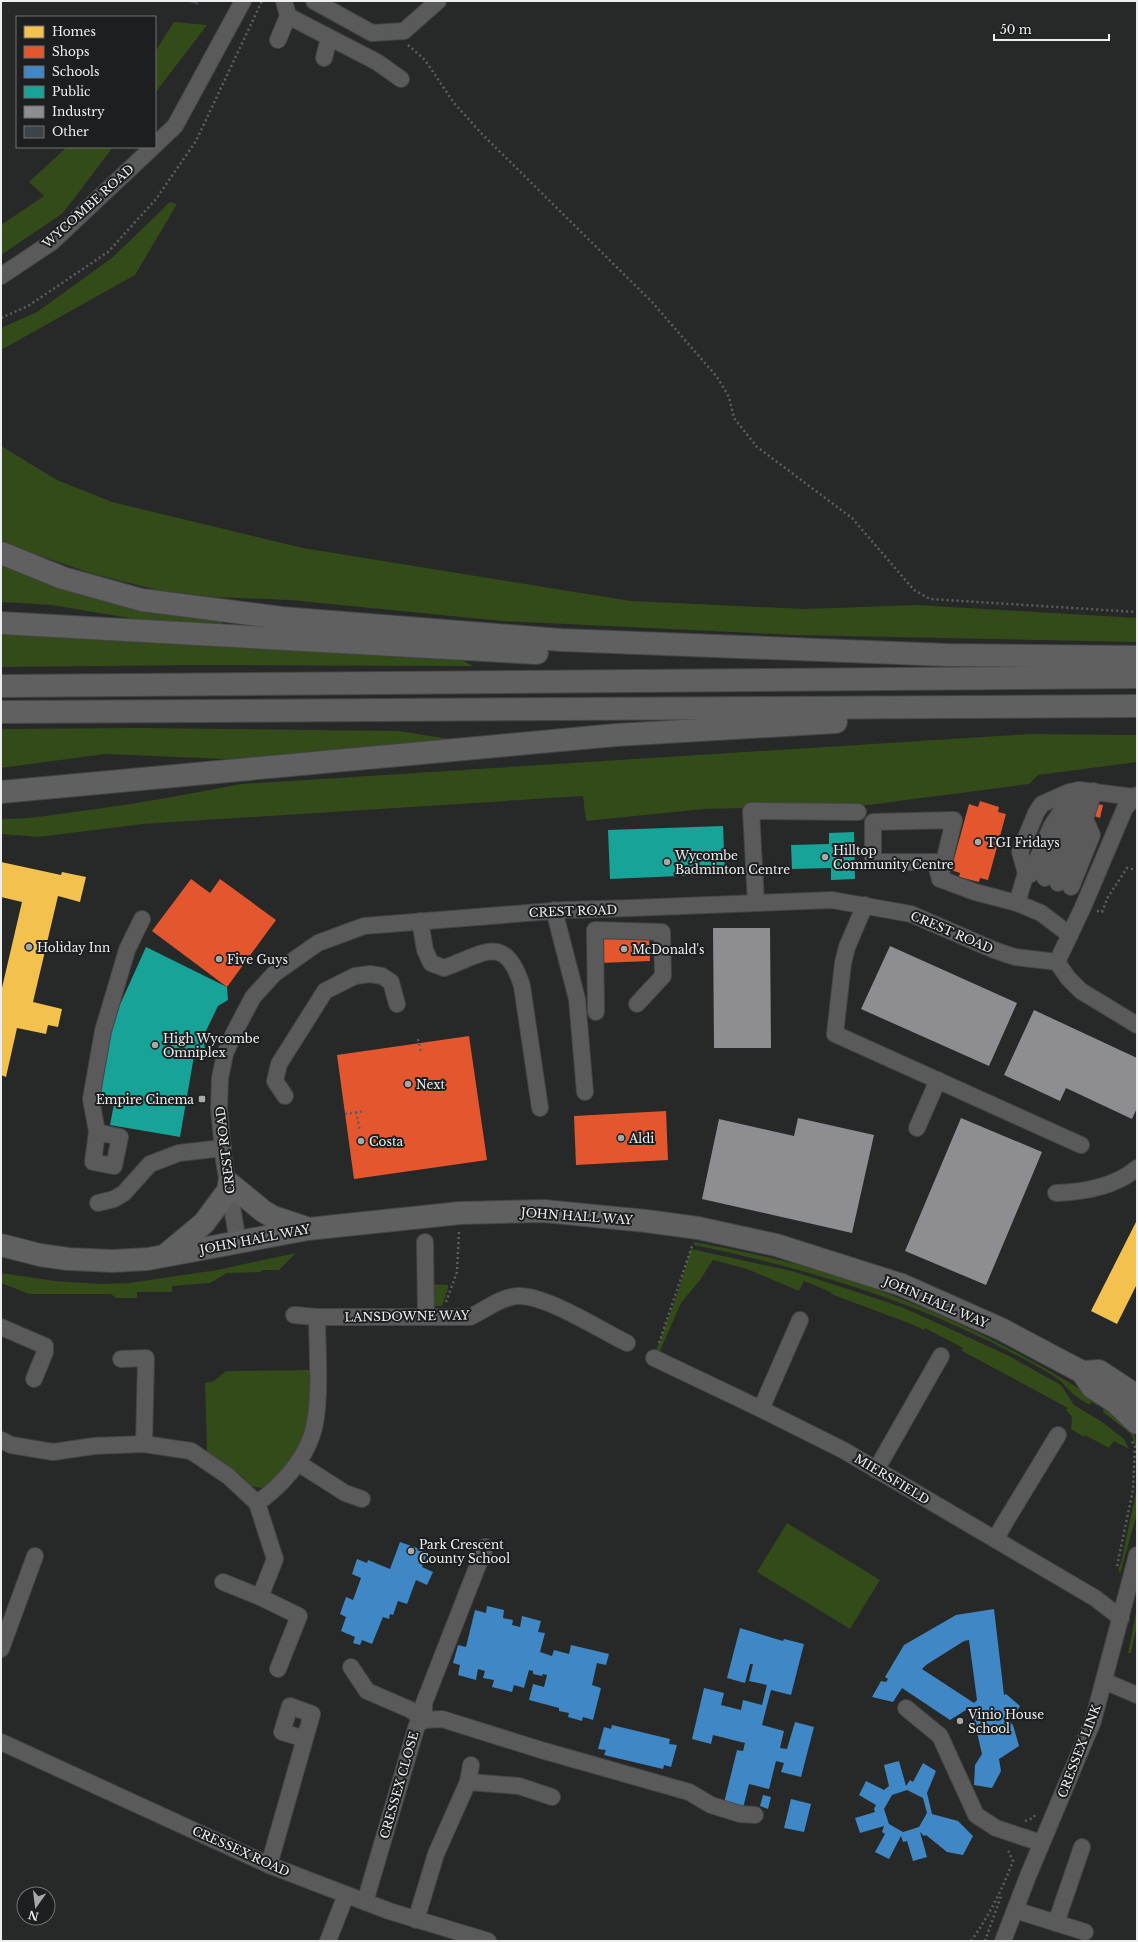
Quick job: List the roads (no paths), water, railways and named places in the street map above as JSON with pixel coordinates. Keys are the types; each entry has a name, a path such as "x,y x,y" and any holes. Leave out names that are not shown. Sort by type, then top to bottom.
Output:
{"highway":[{"path":"1,553 63,578 142,600 282,618 562,640 948,654 1137,657"},
{"path":"1,623 562,654 1005,668 1109,677"},
{"path":"1,686 1137,677"},
{"path":"1,792 616,735 880,720 1030,706"},
{"path":"1,712 636,710 1137,706"},
{"path":"166,1255 193,1235 204,1223 229,1186 268,1214 308,1229"},
{"name":"JOHN HALL WAY","path":"1,1245 40,1255 68,1259 113,1261 148,1259 308,1229 460,1213 544,1211 611,1216 698,1228 776,1245 902,1285 1001,1329 1082,1372 1092,1387 1115,1402 1137,1423"},
{"name":"JOHN HALL WAY","path":"1082,1372 1099,1371 1137,1396"}],"street":[{"name":"WYCOMBE ROAD","path":"156,144 175,126 243,1"},
{"path":"314,1 372,33 404,31 438,1"},
{"path":"278,40 286,9 329,38 377,62 401,79"},
{"path":"324,58 329,38"},
{"name":"WYCOMBE ROAD","path":"1,276 52,242 152,148"},
{"path":"1046,879 1066,824 1062,810 1081,791"},
{"path":"1017,903 1046,879 1092,835 1085,819 1081,791"},
{"path":"1086,900 1046,879 1020,852 1036,813 1042,804 1081,791 1136,796"},
{"path":"1136,796 1125,808 1086,900 1057,962 1068,978 1081,991 1137,1025"},
{"path":"756,903 751,811 858,812"},
{"path":"954,820 940,879 935,862 874,862 873,822 954,820"},
{"path":"940,879 975,892 1017,903 1041,913 1070,934"},
{"name":"CREST ROAD","path":"238,1242 223,1148 219,1108 220,1078 228,1047 253,997 274,974 318,943 364,926 554,910 832,900 912,914 994,950 1015,957 1057,962"},
{"path":"865,905 847,947 843,963 835,1034 1081,1144"},
{"path":"554,910 577,999 585,1092"},
{"path":"97,1132 91,1099 103,1031 127,950 142,919"},
{"path":"420,921 425,950 431,963 444,968 481,952 498,951 508,957 518,973 522,986 540,1108"},
{"path":"596,1012 595,930 662,932 663,976 637,1004"},
{"path":"284,1096 275,1081 279,1064 325,991 355,976 382,976 391,982 397,1004"},
{"path":"917,1128 938,1080"},
{"path":"98,1203 124,1193 150,1164 179,1153 223,1148"},
{"path":"1056,1193 1097,1188 1125,1177 1137,1168"},
{"path":"425,1242 433,1317"},
{"name":"LANSDOWNE WAY","path":"294,1315 317,1317 470,1317 486,1310 502,1299 518,1296 535,1298 564,1310 626,1343"},
{"path":"258,1503 270,1494 298,1463 312,1436 317,1409 317,1317"},
{"path":"761,1409 800,1320"},
{"path":"1,1327 45,1346 45,1352 34,1378"},
{"path":"876,1470 941,1356"},
{"path":"122,1358 146,1358 144,1444"},
{"name":"MIERSFIELD","path":"654,1358 843,1450 1095,1598 1121,1618"},
{"path":"996,1540 1001,1529 1058,1435"},
{"path":"1,1440 11,1445 53,1452 94,1446 144,1444 191,1451 228,1476 258,1503 275,1559 260,1597"},
{"path":"298,1463 346,1493 362,1499"},
{"path":"424,1720 424,1702 485,1547"},
{"name":"CRESSEX LINK","path":"1003,1941 1041,1843 1093,1721 1137,1555"},
{"path":"1,1649 35,1556"},
{"path":"223,1582 260,1597 299,1616 278,1669"},
{"path":"351,1667 367,1691 411,1710 424,1720"},
{"path":"1104,1681 1137,1695"},
{"path":"906,1708 940,1736 976,1815 996,1828 1041,1843"},
{"name":"CRESSEX CLOSE","path":"365,1902 417,1725 424,1720 442,1719 541,1750 689,1792 711,1805 740,1814 755,1815"},
{"path":"269,1865 305,1739"},
{"name":"CRESSEX ROAD","path":"1,1742 269,1865 416,1920 488,1941"},
{"path":"416,1920 436,1854 468,1782 471,1765"},
{"path":"468,1782 518,1786 552,1797"},
{"path":"1056,1923 1082,1847"},
{"path":"328,1941 346,1895"},
{"path":"1015,1910 1085,1932"}],"place":[{"name":"TGI Fridays","path":"978,842"},
{"name":"Hilltop Community Centre","path":"825,857"},
{"name":"Wycombe Badminton Centre","path":"667,862"},
{"name":"Holiday Inn","path":"29,947"},
{"name":"McDonald's","path":"624,949"},
{"name":"Five Guys","path":"219,959"},
{"name":"High Wycombe Omniplex","path":"155,1045"},
{"name":"Next","path":"408,1084"},
{"name":"Empire Cinema","path":"202,1099"},
{"name":"Aldi","path":"621,1138"},
{"name":"Costa","path":"361,1141"},
{"name":"Park Crescent County School","path":"411,1551"},
{"name":"Vinio House School","path":"960,1721"}]}
